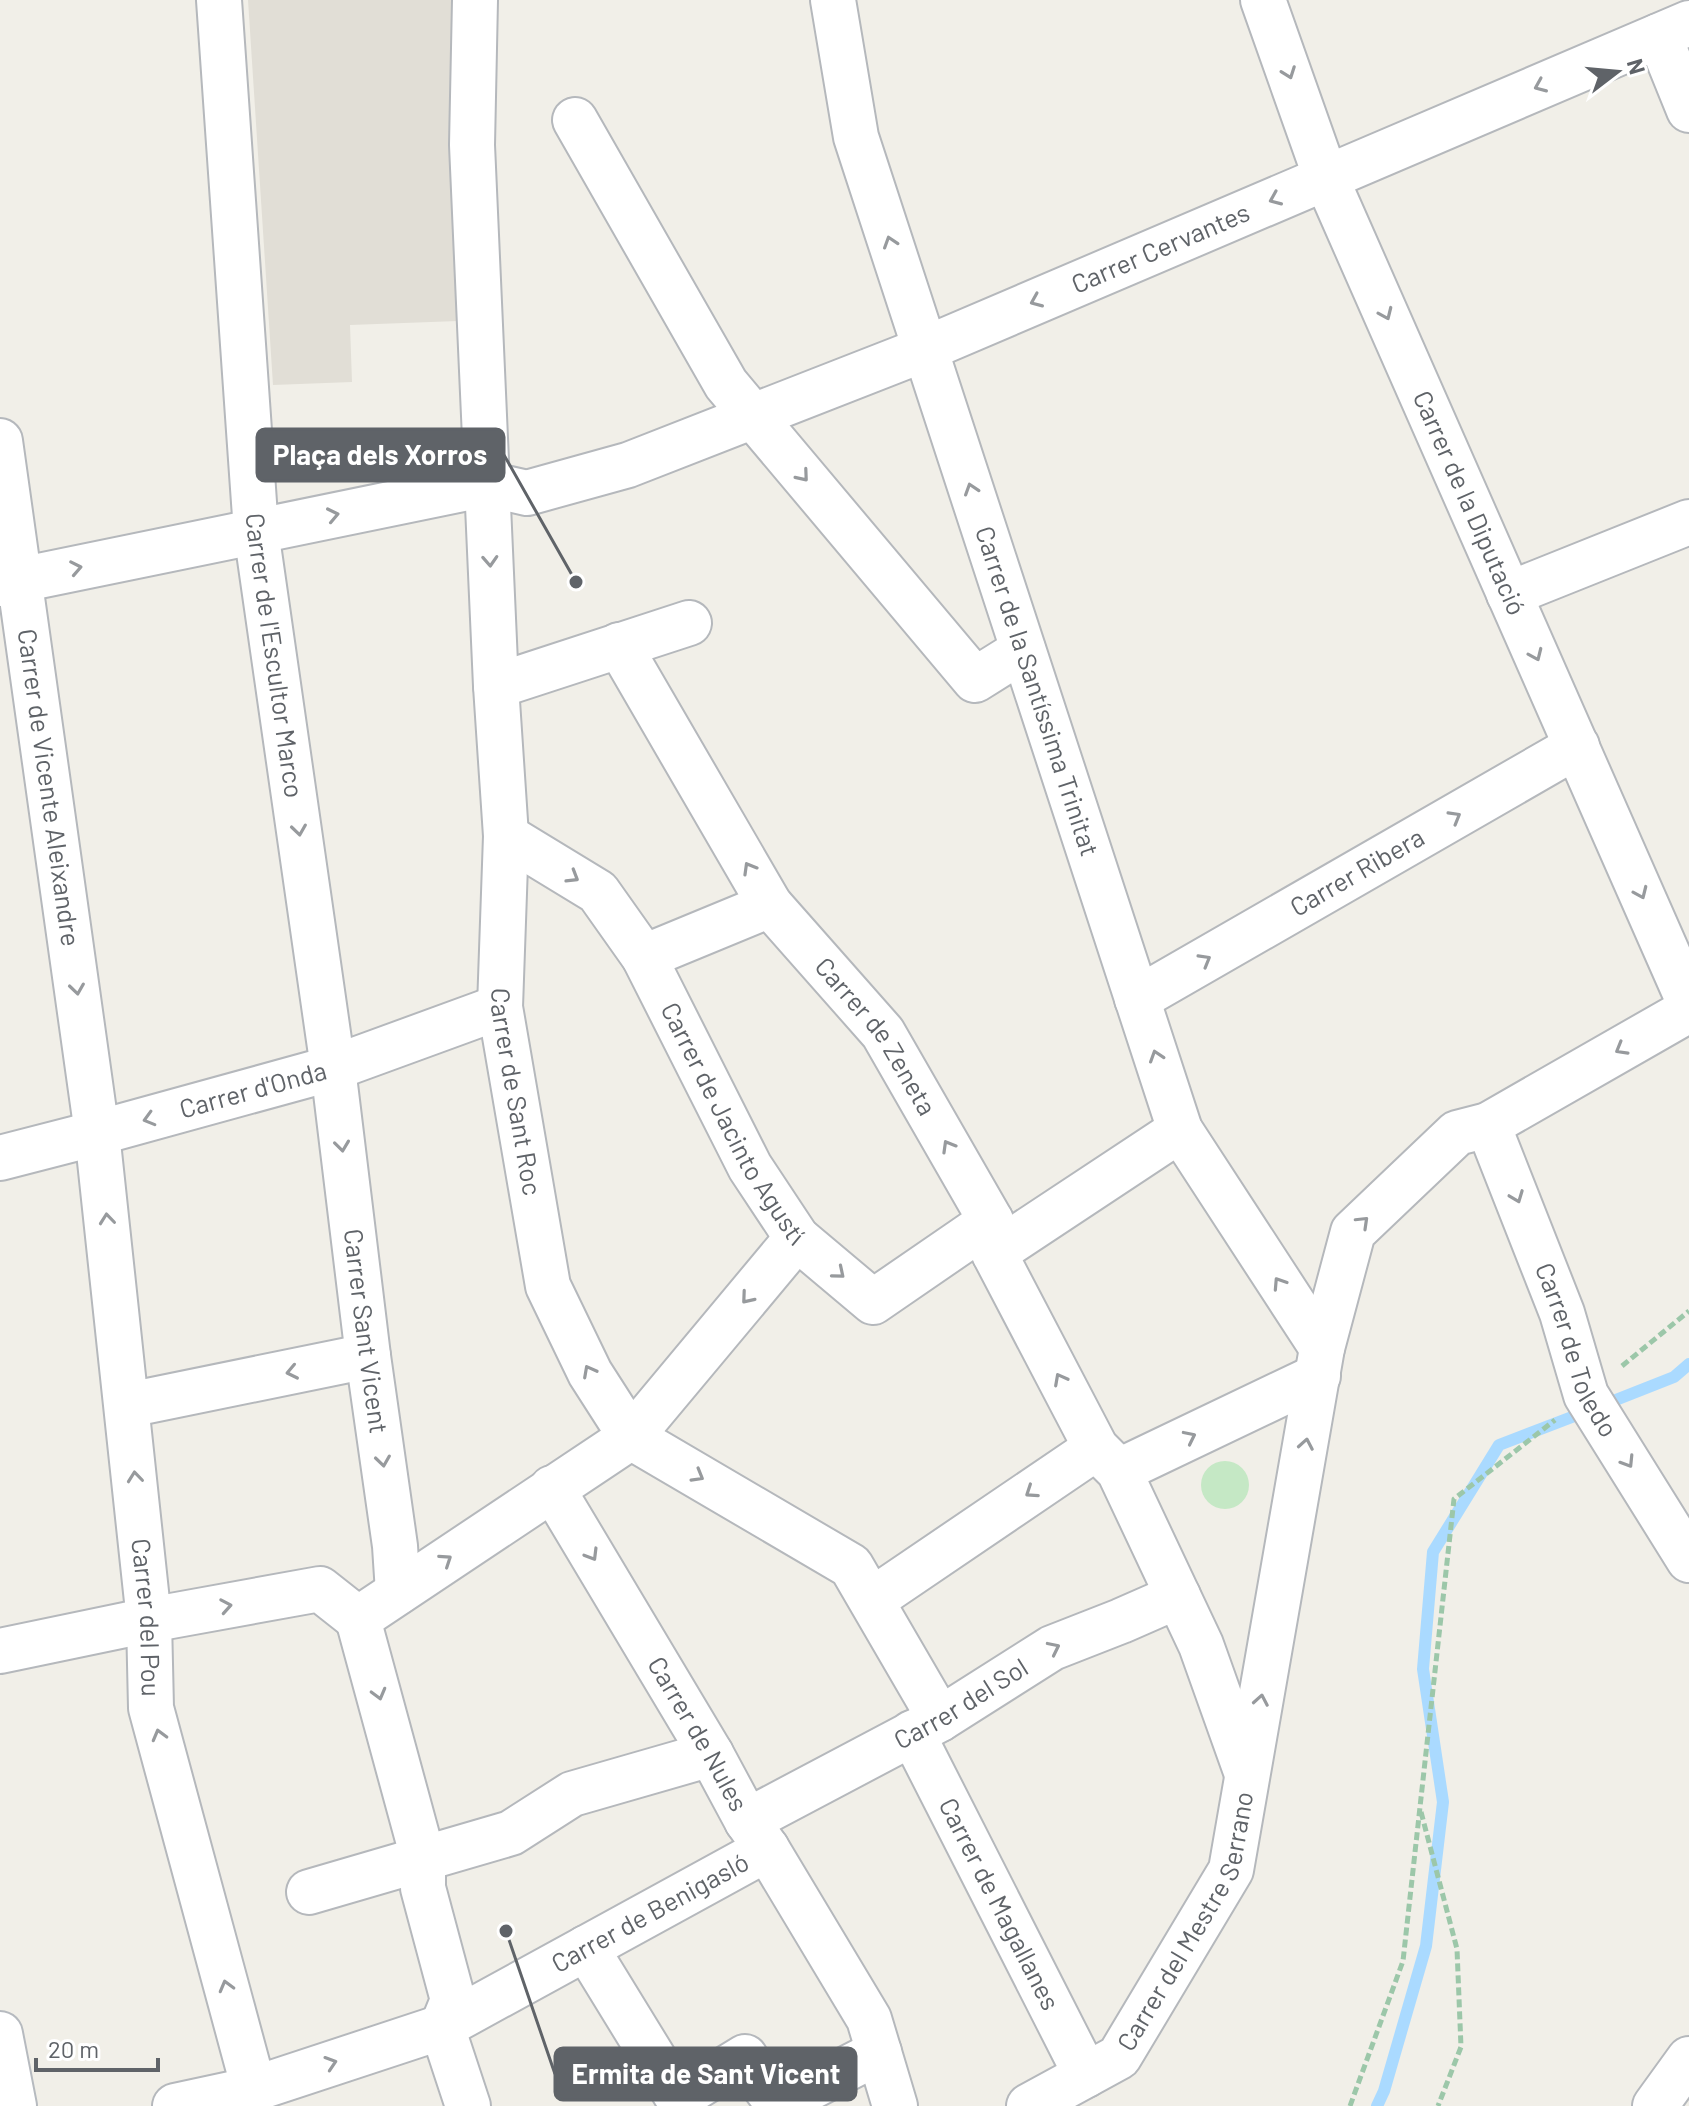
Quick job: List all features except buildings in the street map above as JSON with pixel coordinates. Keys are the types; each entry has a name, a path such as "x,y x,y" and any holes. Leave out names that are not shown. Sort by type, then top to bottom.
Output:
{"street":[{"name":"Carrer de l'Escultor Marco","path":"219,0 256,531 333,1068"},
{"name":"Carrer de la Santíssima Trinitat","path":"833,0 856,137 1180,1130 1320,1362"},
{"name":"Carrer de la Diputació","path":"1263,0 1326,178 1689,1002"},
{"name":"Carrer de Sant Roc","path":"479,3 472,145 506,836 500,1007 548,1286 590,1373 631,1437"},
{"path":"1674,29 1689,110"},
{"name":"Carrer Cervantes","path":"487,484 527,493 628,465 925,349 1674,29"},
{"path":"575,120 726,384 975,680 1023,650"},
{"name":"Carrer de Vicente Aleixandre","path":"0,441 10,582 97,1133"},
{"path":"10,582 487,484"},
{"path":"1509,594 1689,522"},
{"path":"498,704 619,645 689,623"},
{"name":"Carrer de Zeneta","path":"619,645 770,905 883,1033 1108,1459"},
{"name":"Carrer Ribera","path":"1137,999 1577,746"},
{"name":"Carrer de Jacinto Agustí","path":"506,836 598,892 644,957 750,1167 797,1238 873,1302 992,1237"},
{"path":"644,957 770,905"},
{"name":"Carrer d'Onda","path":"0,1158 333,1068 500,1007"},
{"name":"Carrer del Mestre Serrano","path":"1029,2106 1119,2057 1231,1870 1320,1362 1353,1232 1457,1133 1488,1125 1689,1010"},
{"name":"Carrer Sant Vicent","path":"333,1068 395,1546 398,1592"},
{"name":"Carrer de Toledo","path":"1488,1125 1562,1313 1586,1395 1689,1560"},
{"path":"992,1237 1180,1130"},
{"name":"Carrer del Pou","path":"97,1133 149,1620 151,1708 254,2089"},
{"path":"358,1619 631,1437 797,1238"},
{"path":"128,1405 368,1356"},
{"path":"872,1600 1108,1459 1320,1362"},
{"name":"Carrer de Magallanes","path":"631,1437 851,1566 872,1600 926,1726 1086,2075"},
{"name":"Carrer del Mestre Serrano","path":"1108,1459 1201,1645 1248,1777"},
{"name":"Carrer de Nules","path":"552,1488 874,2036 895,2106"},
{"path":"0,1651 320,1589 358,1619 423,1858 423,1888 453,2000 442,2027 468,2106"},
{"name":"Carrer del Sol","path":"757,1835 1052,1648 1178,1596"},
{"path":"309,1892 511,1833 572,1794 711,1754"},
{"name":"Carrer de Benigasló","path":"175,2106 254,2089 442,2027 586,1948 757,1835"},
{"path":"586,1948 678,2098 745,2057 771,2095 874,2036"},
{"path":"0,2034 14,2106"},
{"path":"1655,2106 1689,2059"}],"path":[{"path":"1350,2106 1403,1961 1454,1499 1689,1311"},
{"path":"1420,1807 1457,1949 1461,2047 1438,2106"}],"shaded area":[{"path":"248,0 457,0 458,321 350,325 352,382 273,385"}],"green space":[{"path":"1225,1461 1242,1468 1249,1485 1242,1502 1225,1509 1208,1502 1201,1485 1208,1468"}],"waterway":[{"path":"1603,1405 1674,1377 1689,1364"},
{"path":"1377,2106 1426,1946 1443,1802 1423,1669 1433,1552 1499,1445 1585,1412"}],"place":[{"name":"Plaça dels Xorros","path":"576,582"},
{"name":"Ermita de Sant Vicent","path":"506,1931"}]}
